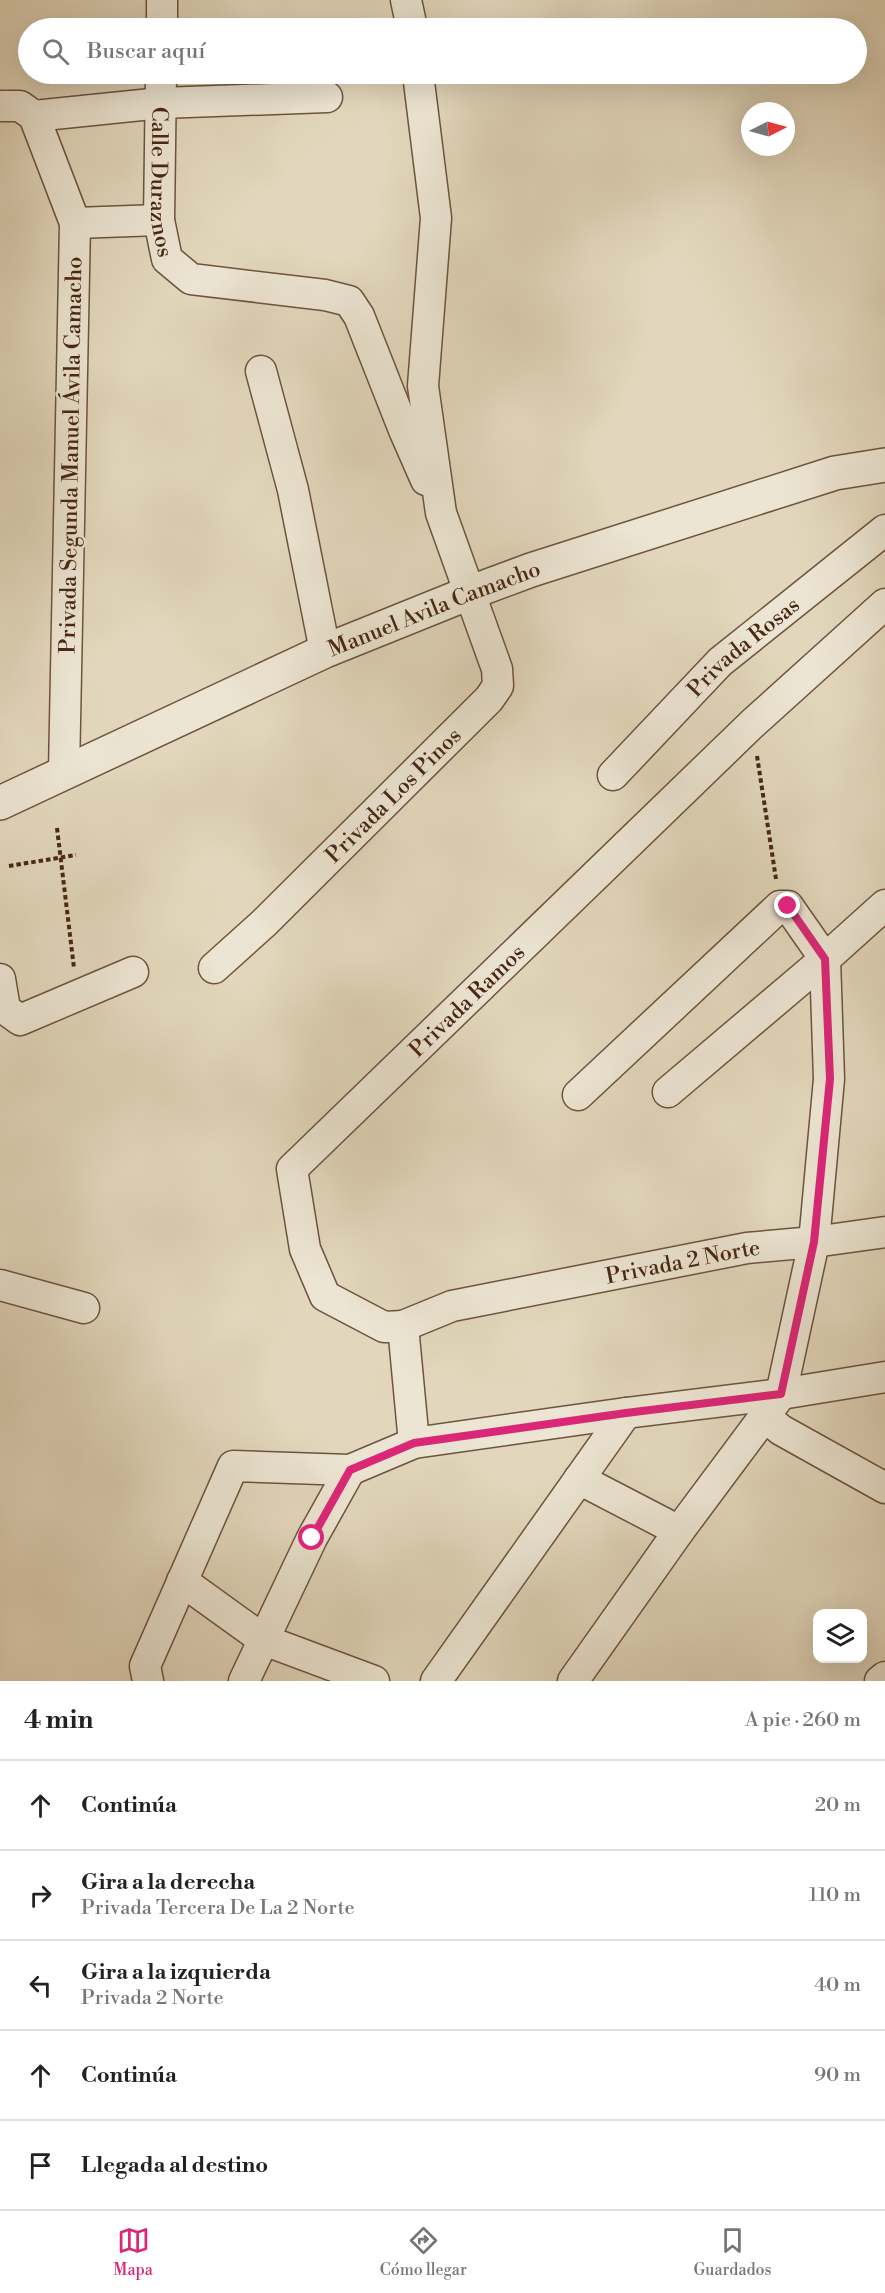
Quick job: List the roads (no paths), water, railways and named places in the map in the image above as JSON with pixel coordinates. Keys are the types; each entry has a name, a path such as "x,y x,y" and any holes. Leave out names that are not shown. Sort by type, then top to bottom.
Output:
{"street":[{"path":"162,0 162,18"},
{"path":"406,0 410,18"},
{"name":"Calle Duraznos","path":"161,84 159,220 167,259 190,279 325,295 349,301 359,316 404,430 441,513"},
{"path":"419,84 436,218 423,386 441,513 469,592"},
{"path":"34,116 161,103 327,97"},
{"path":"0,106 20,106 34,116 75,223"},
{"name":"Privada Segunda Manuel Ávila Camacho","path":"64,772 75,223 159,220"},
{"path":"261,371 293,490 325,651"},
{"name":"Manuel Avila Camacho","path":"0,803 325,651 469,592 835,472 885,465"},
{"name":"Privada Rosas","path":"613,775 720,662 885,530"},
{"name":"Privada Los Pinos","path":"214,968 264,923 489,699 498,686 497,669 469,592"},
{"name":"Privada Ramos","path":"403,1326 384,1327 325,1296 305,1249 292,1169 752,724 885,604"},
{"path":"669,1092 825,959 885,904"},
{"path":"573,1681 772,1405 814,1242 830,1079 825,959 796,914 788,906 780,906 578,1095"},
{"path":"0,979 5,1009 20,1020 134,972"},
{"name":"Privada 2 Norte","path":"403,1326 452,1306 747,1248 885,1232"},
{"path":"0,1285 84,1308"},
{"path":"403,1326 414,1443"},
{"path":"148,1681 145,1666 233,1466 350,1470 414,1443 626,1413 772,1405 885,1377"},
{"path":"772,1405 782,1430 885,1488"},
{"path":"436,1681 626,1413"},
{"path":"244,1681 312,1538 350,1470"},
{"path":"579,1479 679,1531"},
{"path":"182,1581 264,1640 374,1681"},
{"path":"880,1681 885,1677"}]}
